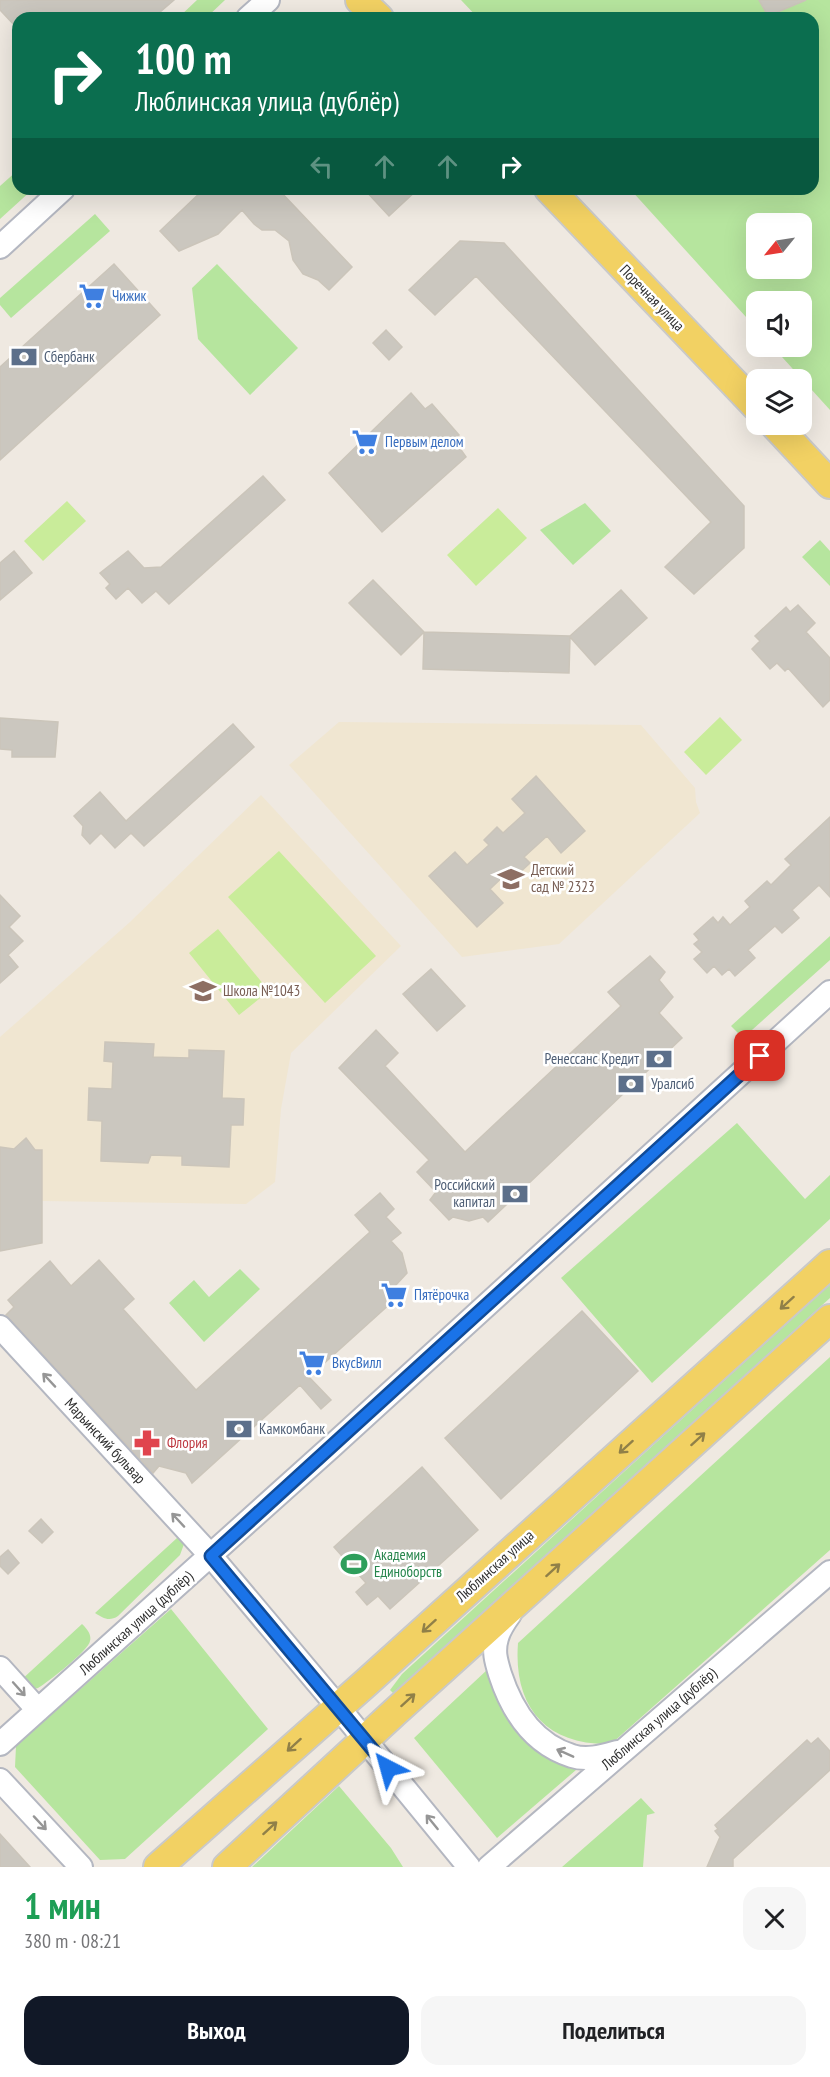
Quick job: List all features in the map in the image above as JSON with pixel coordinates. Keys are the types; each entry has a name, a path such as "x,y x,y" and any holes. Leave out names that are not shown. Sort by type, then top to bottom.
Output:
{"main road":[{"path":"360,0 373,12"},
{"name":"Поречная улица","path":"555,195 746,396"},
{"path":"784,435 830,484"},
{"name":"Люблинская улица","path":"158,1867 830,1264"},
{"path":"227,1867 830,1319"}],"street":[{"path":"255,12 268,0"},
{"path":"0,247 56,195"},
{"name":"Люблинская улица (дублёр)","path":"0,1744 211,1556 830,992"},
{"name":"Марьинский бульвар","path":"0,1327 211,1556 366,1740 469,1867"},
{"name":"Люблинская улица (дублёр)","path":"489,1867 830,1572"},
{"path":"514,1605 497,1637 494,1655 513,1708 537,1737 574,1757 593,1758 622,1750"},
{"path":"0,1668 38,1710"},
{"path":"0,1780 81,1867"}],"shaded area":[{"name":"Детский сад № 2323","path":"339,722 641,725 695,788 700,813 559,944 462,957 289,765"},
{"name":"Школа №1043","path":"261,795 401,946 291,1053 281,1109 275,1182 246,1204 42,1201 26,1245 0,1251 0,1037 130,922"}],"green space":[{"path":"197,0 225,0 212,12 184,12"},
{"path":"461,0 830,0 830,410 812,390 812,369 793,369 782,357 812,357 812,291 746,291 746,317 635,195 819,195 819,12 472,12"},
{"path":"12,175 12,195 26,195 0,219 0,186"},
{"path":"95,214 110,231 11,318 0,305 0,298"},
{"path":"217,264 298,348 250,395 198,339 192,288"},
{"path":"67,501 86,521 43,561 24,541"},
{"path":"585,503 611,531 573,565 540,530"},
{"path":"498,508 527,538 476,586 447,555"},
{"path":"820,540 830,551 830,586 802,557"},
{"path":"720,717 742,740 706,775 684,752"},
{"path":"279,851 376,956 325,1003 228,897"},
{"path":"218,929 269,991 239,1015 189,953"},
{"path":"830,936 830,960 743,1038 731,1026"},
{"path":"737,1123 805,1199 830,1175 830,1219 652,1383 561,1278"},
{"path":"240,1269 260,1289 204,1342 169,1303 194,1280 209,1297"},
{"path":"830,1284 830,1298 400,1689 394,1694 390,1690 402,1674"},
{"path":"830,1357 830,1550 611,1744 588,1743 568,1738 552,1730 538,1718 528,1704 521,1686 518,1643"},
{"path":"177,1538 182,1539 184,1544 180,1555 118,1616 109,1619 95,1613"},
{"path":"171,1609 268,1729 125,1859 100,1860 15,1767 16,1746"},
{"path":"82,1624 87,1629 90,1641 75,1659 38,1688 34,1689 19,1682"},
{"path":"487,1670 504,1714 533,1747 551,1759 576,1770 497,1838 414,1738"},
{"path":"339,1786 391,1848 403,1867 252,1867"},
{"path":"641,1798 655,1813 647,1815 643,1867 562,1867"}],"building":[{"path":"0,0 174,0 160,12 12,12 12,23 0,10"},
{"path":"759,0 806,0 778,12 766,12"},
{"path":"198,195 284,195 352,267 329,290 318,280 303,274 293,260 289,241 275,230 262,230 242,210 218,234 179,251 160,231"},
{"path":"370,195 412,195 389,216"},
{"path":"460,241 504,243 744,506 744,548 694,594 665,567 711,522 476,276 435,315 409,290"},
{"path":"114,264 160,315 0,460 0,367"},
{"path":"386,330 402,347 389,360 373,343"},
{"path":"411,393 425,409 432,404 459,435 454,440 466,457 382,532 329,473"},
{"path":"263,476 285,500 169,604 156,591 142,603 128,588 116,599 106,588 110,584 100,573 128,551 144,568 161,567"},
{"path":"14,551 32,573 0,600 0,563"},
{"path":"373,580 424,632 401,655 349,603"},
{"path":"621,590 647,618 595,665 570,637 569,673 423,669 424,632 570,636"},
{"path":"798,605 815,623 806,632 830,658 830,700 823,707 788,668 785,671 777,663 770,669 752,649 760,641 755,636 786,607 790,612"},
{"path":"0,718 58,722 55,757 12,757 12,750 0,749"},
{"path":"233,724 254,747 144,846 131,833 115,848 101,833 90,844 82,835 83,826 74,816 100,792 126,821"},
{"path":"536,776 585,831 561,853 547,836 524,857 530,863 517,875 511,869 490,889 503,903 477,927 429,876 455,852 467,865 489,845 484,840 497,827 503,833 525,813 512,799"},
{"path":"830,817 830,897 819,885 792,910 799,918 782,933 775,926 748,950 755,958 735,976 729,969 722,975 714,966 707,973 694,959 702,952 694,944 699,940 694,934 713,917 718,923 723,917 730,925 750,907 745,901 767,881 771,885 791,865 785,859"},
{"path":"0,895 20,916 9,927 23,941 8,955 18,967 0,983"},
{"path":"650,956 665,972 659,980 673,997 659,1013 682,1038 488,1222 483,1217 469,1221 453,1217 449,1220 430,1200 436,1192 417,1172 429,1160 339,1068 376,1030 398,1053 385,1066 465,1152 621,1006 608,992"},
{"path":"431,969 465,1006 437,1031 403,994"},
{"path":"105,1042 154,1044 153,1057 189,1058 189,1050 224,1051 222,1098 244,1099 243,1125 231,1125 229,1167 182,1165 182,1156 151,1155 148,1163 101,1161 102,1121 88,1120 89,1088 112,1089 113,1062 104,1061"},
{"path":"26,1138 35,1150 42,1150 42,1243 0,1251 0,1147 14,1149"},
{"path":"380,1193 394,1209 386,1217 401,1233 391,1241 402,1253 407,1273 395,1286 402,1293 309,1377 331,1400 321,1409 300,1385 192,1483 186,1473 159,1466 153,1473 6,1315 14,1307 8,1300 50,1261 71,1286 99,1260 134,1299 123,1309 196,1390 370,1232 355,1215"},
{"path":"582,1311 638,1371 501,1499 445,1438"},
{"path":"422,1467 478,1530 390,1609 378,1596 367,1605 356,1592 366,1583 334,1547"},
{"path":"41,1519 53,1532 42,1543 29,1531"},
{"path":"8,1550 19,1563 8,1574 0,1566 0,1557"},
{"path":"818,1738 830,1751 830,1770 733,1859 733,1867 707,1867 720,1837 715,1831 718,1829 715,1825 807,1740 811,1744"},
{"path":"0,1834 30,1867 0,1867"}],"place":[{"name":"Чижик","path":"92,296"},
{"name":"Сбербанк","path":"24,357"},
{"name":"Первым делом","path":"365,442"},
{"name":"Детский сад № 2323","path":"511,879"},
{"name":"Школа №1043","path":"203,991"},
{"name":"Ренессанс Кредит","path":"659,1059"},
{"name":"Уралсиб","path":"631,1084"},
{"name":"Российский капитал","path":"515,1194"},
{"name":"Пятёрочка","path":"394,1295"},
{"name":"ВкусВилл","path":"312,1363"},
{"name":"Камкомбанк","path":"239,1429"},
{"name":"Флория","path":"147,1443"},
{"name":"Академия Единоборств","path":"354,1564"}],"route":[{"path":"388,1768 211,1556 760,1056"}]}
